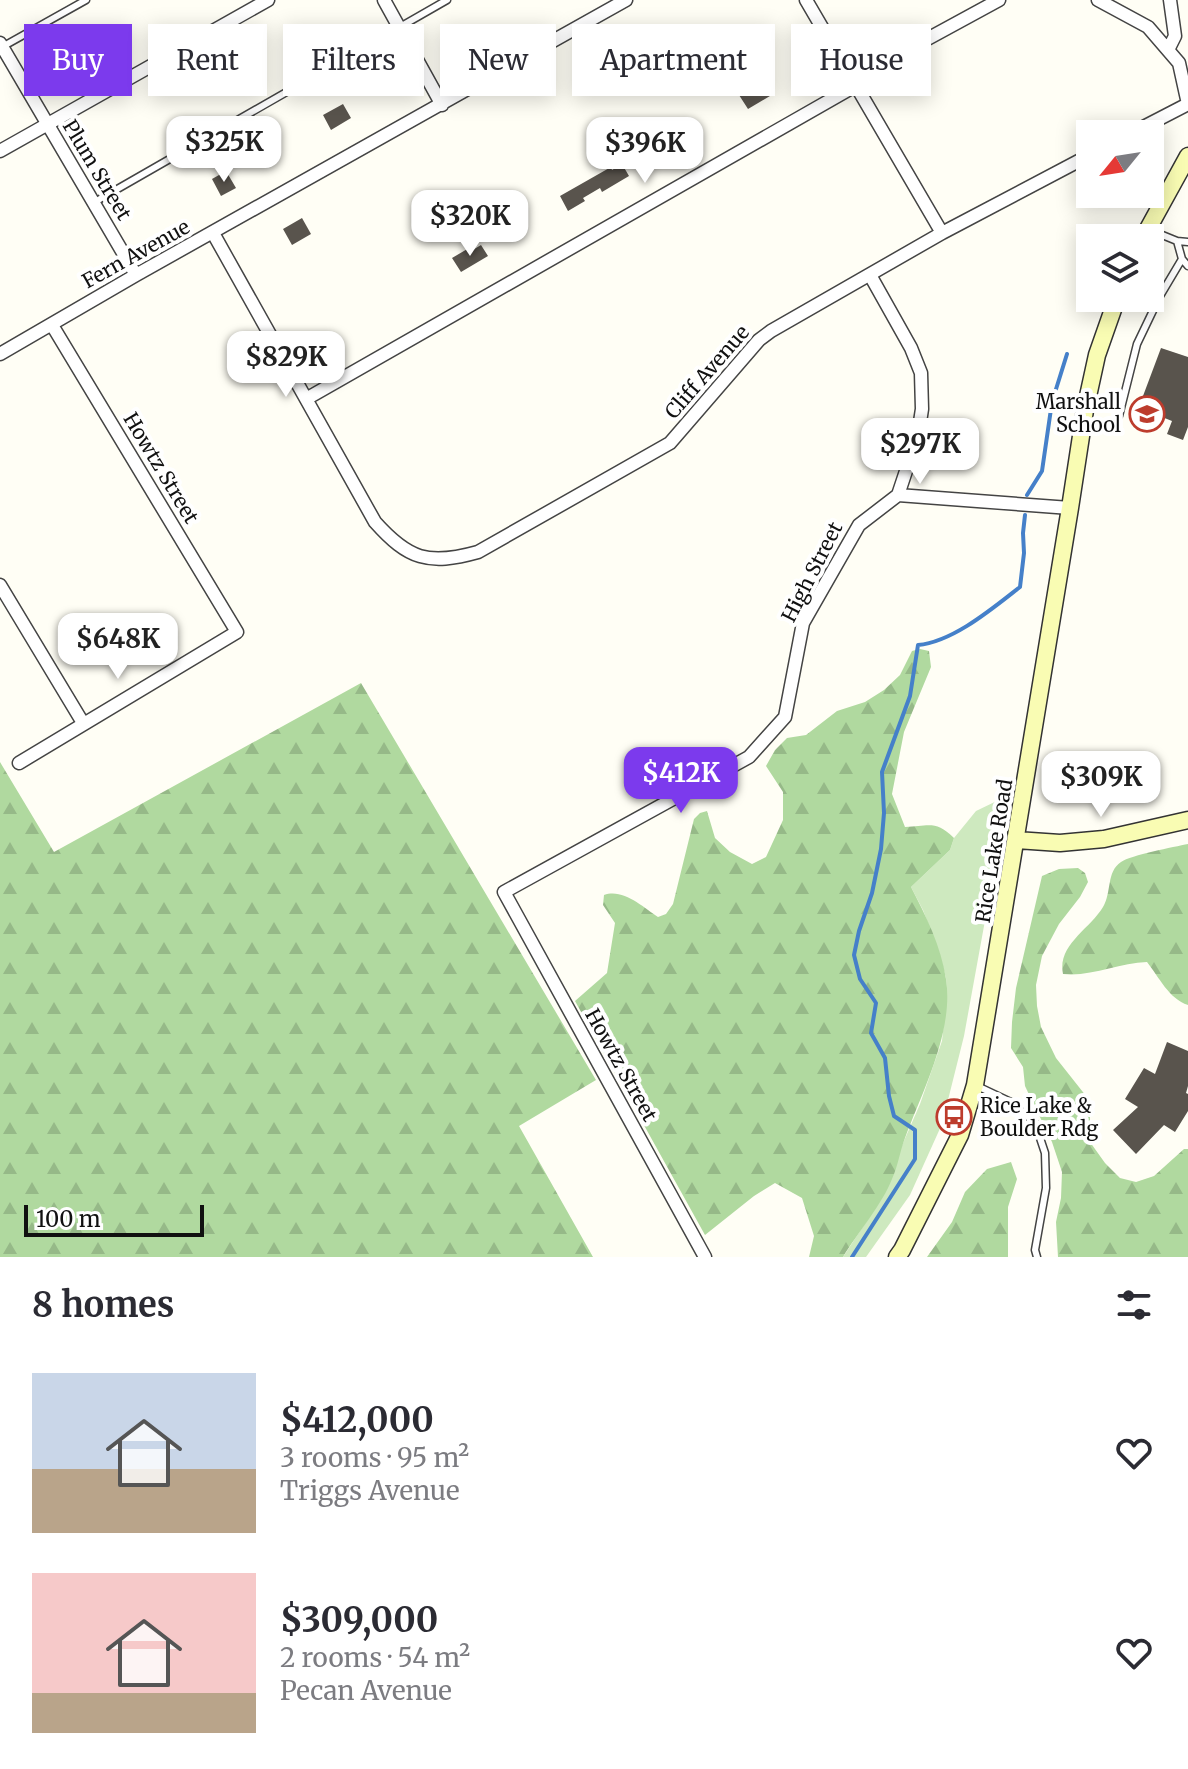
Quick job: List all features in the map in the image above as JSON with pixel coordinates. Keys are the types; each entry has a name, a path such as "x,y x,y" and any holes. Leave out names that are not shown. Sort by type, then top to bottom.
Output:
{"main road":[{"path":"1151,224 1188,156"},
{"name":"Rice Lake Road","path":"897,1257 960,1135 975,1085 1088,396 1097,355 1112,312"},
{"path":"1016,840 1060,843 1104,839 1188,820"}],"street":[{"path":"0,151 268,0"},
{"path":"384,0 397,24"},
{"name":"Fern Avenue","path":"0,354 626,0"},
{"path":"931,37 999,0"},
{"path":"1098,0 1148,27 1179,63 1188,104 1157,120"},
{"path":"1168,50 1175,36 1170,0"},
{"path":"809,1 821,24"},
{"name":"Plum Street","path":"1,45 136,275"},
{"path":"424,72 442,105"},
{"path":"213,233 306,399 837,96"},
{"path":"861,96 942,233"},
{"name":"Cliff Avenue","path":"306,399 375,522 392,541 419,556 438,559 478,552 670,443 759,340 771,331 942,233 1076,162"},
{"path":"870,275 911,348 921,373 922,409 918,435 898,495 1070,508"},
{"name":"Howtz Street","path":"52,325 237,632 83,723"},
{"name":"High Street","path":"504,892 749,757 785,717 803,623 859,525 898,495"},
{"path":"0,585 83,723 19,763"},
{"name":"Howtz Street","path":"504,892 705,1257"}],"lane":[{"path":"1,45 86,0"},
{"path":"404,24 447,0"},
{"path":"93,203 283,94"},
{"path":"1164,238 1188,242"},
{"path":"1177,241 1182,259 1188,266"},
{"path":"1119,416 1137,344 1182,259"},
{"path":"975,1085 1013,1103 1035,1123 1045,1153 1046,1188 1035,1250 1037,1257"}],"green space":[{"path":"912,651 929,651 931,667 904,732 892,794 905,827 937,826 954,838 950,850 911,887 941,955 947,999 946,1019 935,1060 894,1174 883,1198 843,1257 809,1257 814,1236 802,1198 775,1183 705,1235 575,1001 607,973 615,923 603,905 604,895 625,896 658,917 666,914 673,904 694,819 707,811 715,838 730,852 752,864 766,857 783,820 783,792 766,766 775,750 787,738 806,735 837,711 865,702 884,690 900,675"},
{"path":"361,683 596,1080 519,1126 593,1257 0,1257 0,762 54,852"},
{"path":"1005,797 964,1036 942,1124 910,1195 866,1257 843,1257 874,1210 920,1104 942,1041 946,978 923,910 911,887 950,850 954,838 976,811"},
{"path":"1188,844 1188,1005 1170,993 1147,962 1084,974 1063,974 1065,954 1103,907 1116,866 1134,857"},
{"path":"1078,868 1085,873 1088,882 1059,924 1042,956 1036,985 1041,1027 1056,1058 1090,1101 1090,1142 1120,1178 1136,1182 1154,1176 1184,1149 1188,1149 1188,1257 1058,1257 1056,1222 1062,1172 1052,1142 1025,1086 1023,1067 1011,1048 1012,1022 1016,988 1042,876 1059,869"},
{"path":"1011,1162 1017,1179 1008,1207 1008,1257 927,1257 952,1222 965,1192 987,1169"}],"building":[{"path":"740,96 770,96 748,109"},
{"path":"343,104 351,118 331,130 323,115"},
{"path":"696,123 702,135 675,151 667,136"},
{"path":"622,164 629,176 602,192 600,188 568,211 560,196"},
{"path":"226,171 236,188 221,196 212,179"},
{"path":"302,218 311,234 292,245 283,229"},
{"path":"481,245 488,256 461,272 452,258"},
{"name":"Marshall School","path":"1161,348 1188,357 1188,427 1183,440 1167,434 1172,421 1152,413 1147,424 1134,420"},
{"path":"1167,1042 1188,1051 1188,1111 1175,1132 1164,1125 1136,1154 1113,1130 1138,1107 1125,1099 1144,1068 1155,1074"}],"waterway":[{"path":"1027,495 1042,471 1052,402 1067,354"},
{"path":"852,1257 915,1159 915,1130 894,1116 885,1058 871,1033 876,1003 860,979 854,955 881,849 884,813 882,772 910,696 918,645 959,631 1020,587 1025,515"}],"place":[{"name":"Marshall School","path":"1147,414"},
{"name":"Rice Lake & Boulder Rdg","path":"954,1117"}]}
